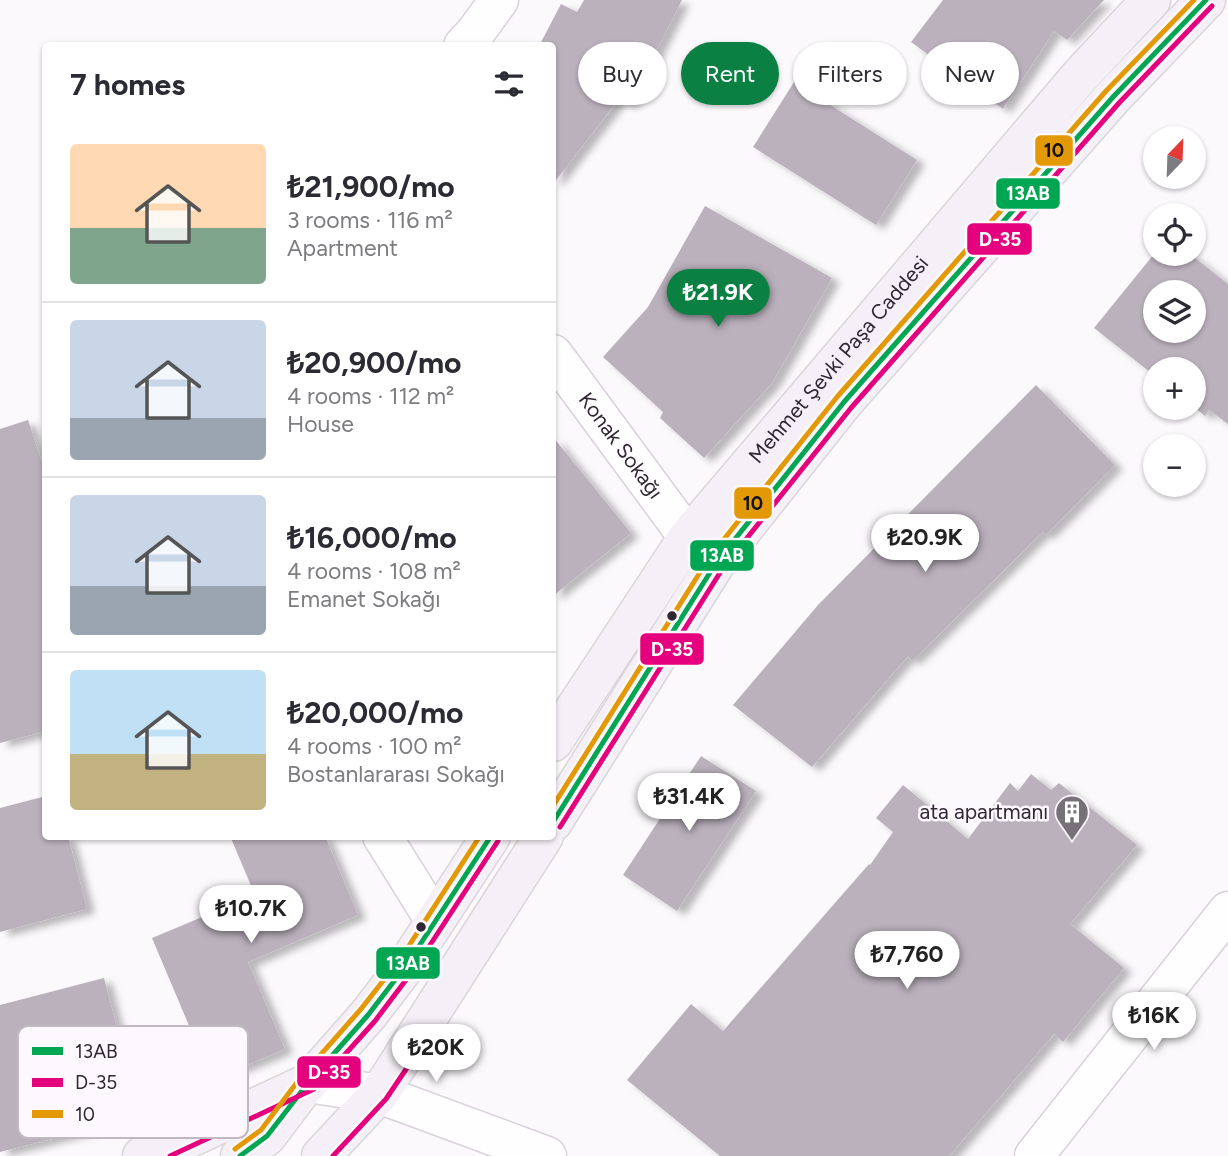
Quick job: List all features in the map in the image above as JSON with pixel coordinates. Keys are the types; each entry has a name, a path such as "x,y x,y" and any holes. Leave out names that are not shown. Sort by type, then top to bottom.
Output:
{"main road":[{"name":"Mehmet Şevki Paşa Caddesi","path":"556,737 688,537 1080,76 1151,0"},
{"name":"Mehmet Şevki Paşa Caddesi","path":"556,817 716,563 733,541 844,402 1113,97 1206,0"},
{"path":"240,1156 267,1136 308,1083 368,1015 408,963 488,840"},
{"path":"321,1156 379,1094 541,840"},
{"path":"248,1111 308,1083"},
{"path":"142,1156 192,1138"}],"street":[{"path":"467,42 499,0"},
{"name":"Konak Sokağı","path":"556,358 688,537"},
{"path":"384,840 435,922"},
{"path":"1034,1156 1228,911"},
{"path":"308,1083 379,1094 547,1156"}],"building":[{"path":"584,0 682,0 661,42 578,42 578,105 614,105 556,180 556,42 541,42 561,4 577,12"},
{"path":"943,0 1104,0 1067,40 1054,31 1019,85 1019,42 921,42 921,49 911,42"},
{"path":"793,84 793,105 830,105 917,160 876,225 753,147"},
{"path":"705,206 832,278 772,383 704,458 660,418 663,412 603,357 648,307"},
{"path":"1144,266 1205,266 1228,284 1228,424 1209,410 1206,414 1206,357 1143,357 1143,367 1094,328"},
{"path":"1036,385 1115,465 1046,535 1043,532 912,661 908,656 812,767 733,705 818,605"},
{"path":"28,420 42,462 42,732 0,743 0,429"},
{"path":"556,441 631,533 556,594"},
{"path":"701,756 756,791 677,911 623,875"},
{"path":"1031,774 1051,790 1059,783 1137,845 1070,924 1124,968 1063,1042 1054,1034 949,1156 720,1156 627,1080 691,1004 723,1031 870,865 893,832 876,818 903,785 968,839 1010,783 1018,791"},
{"path":"42,797 42,840 69,840 87,909 0,932 0,808"},
{"path":"232,840 327,840 358,915 248,962 285,1049 248,1065 248,1026 189,1026 152,938 255,895"},
{"path":"104,978 116,1026 18,1026 18,1138 56,1138 0,1152 0,1005"}],"transit line":[{"name":"10","path":"556,801 709,558 837,397 1106,91 1194,0"},
{"name":"13AB","path":"556,817 716,563 844,402 1113,97 1206,0"},
{"name":"D-35","path":"560,827 723,568 851,408 1119,103 1212,6"},
{"name":"10","path":"235,1149 261,1130 301,1077 361,1009 401,958 477,840"},
{"name":"13AB","path":"240,1156 267,1136 308,1083 368,1015 408,963 488,840"},
{"name":"D-35","path":"248,1120 314,1089 375,1021 415,968 498,841"},
{"name":"D-35","path":"333,1156 386,1099 423,1044"},
{"name":"D-35","path":"170,1156 209,1138"}],"place":[{"name":"ata apartmanı","path":"1072,842"}]}
